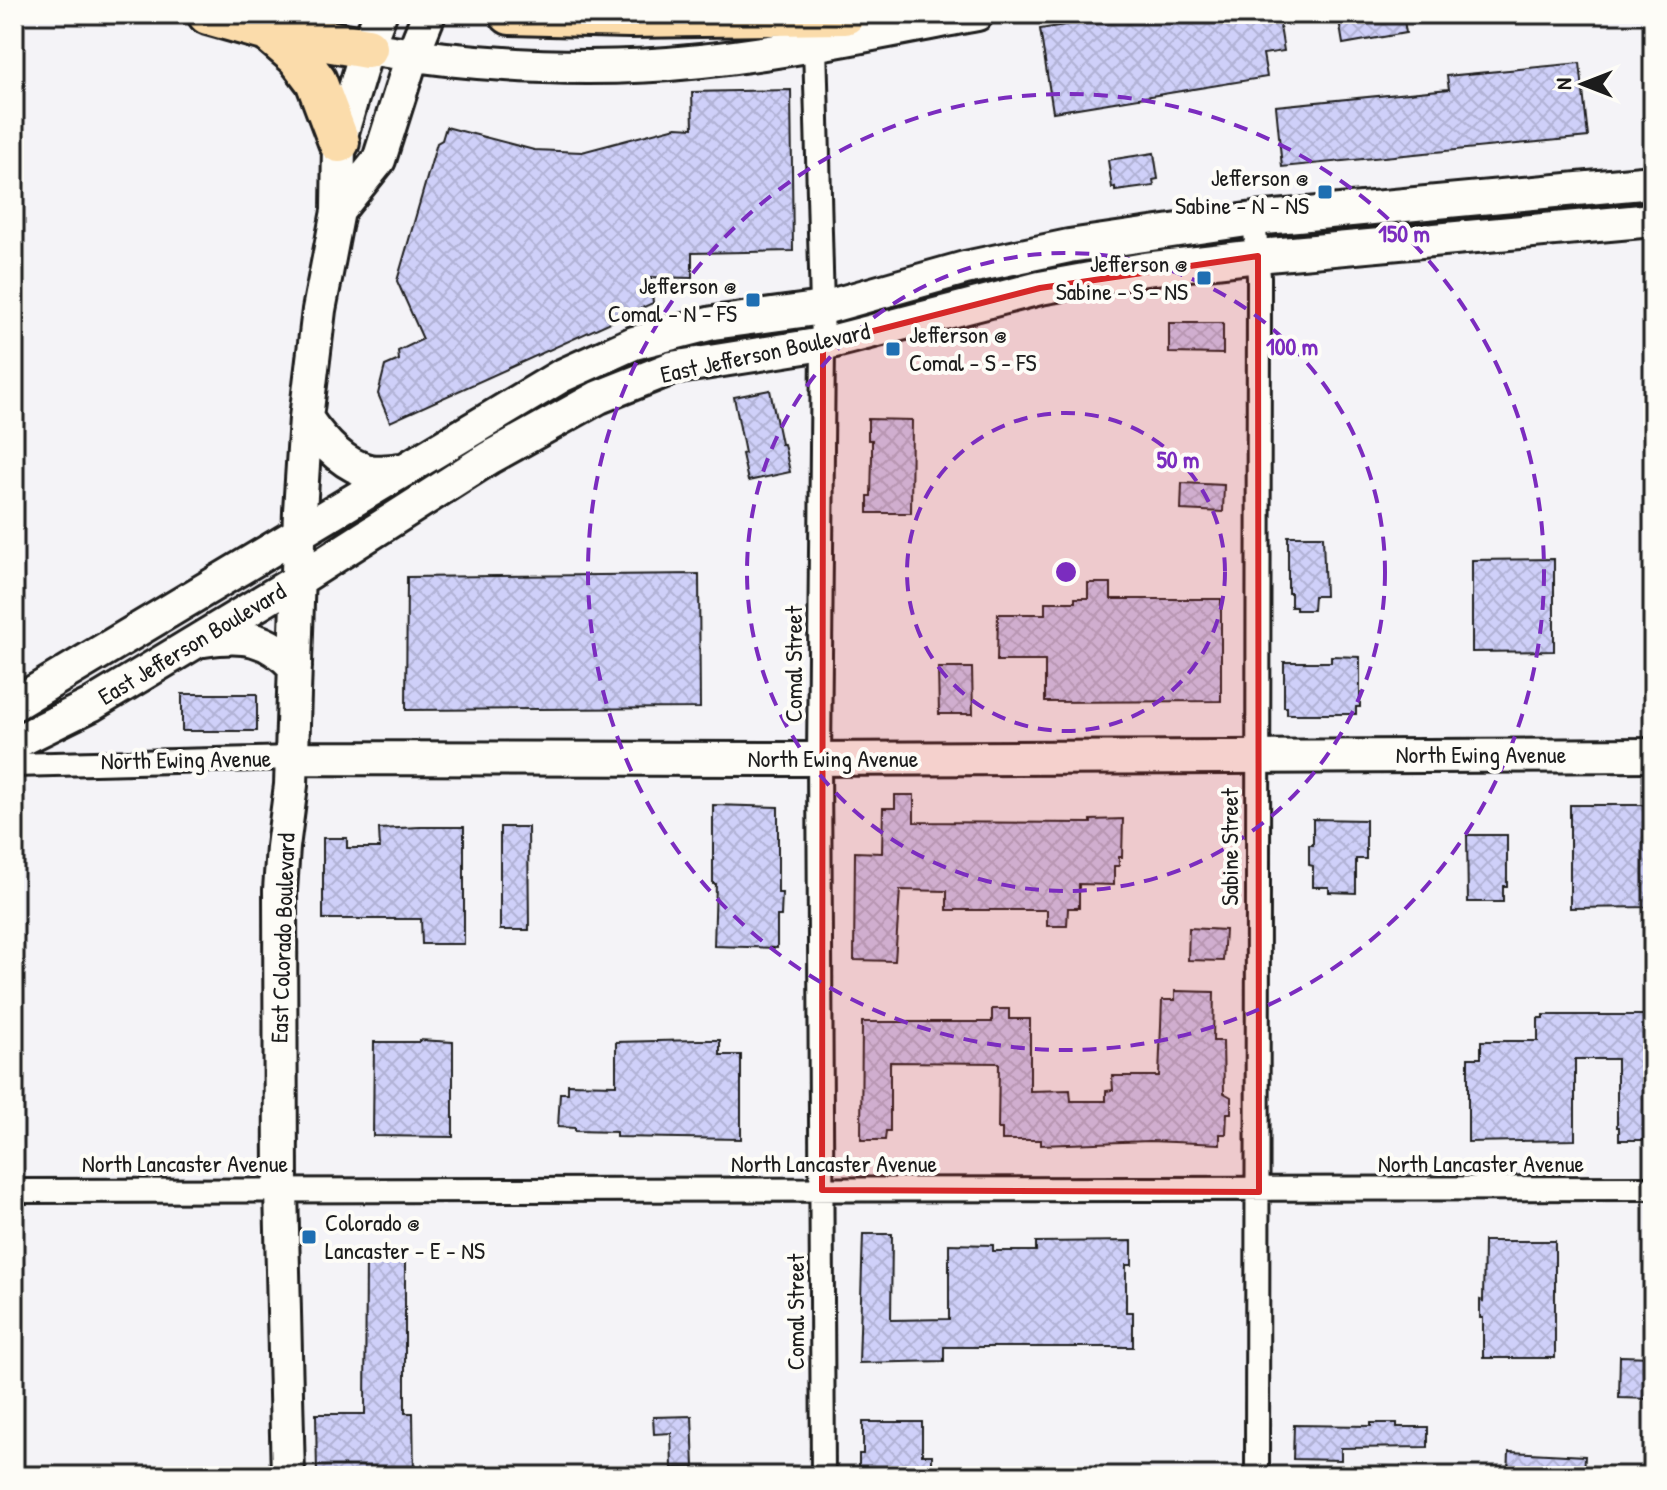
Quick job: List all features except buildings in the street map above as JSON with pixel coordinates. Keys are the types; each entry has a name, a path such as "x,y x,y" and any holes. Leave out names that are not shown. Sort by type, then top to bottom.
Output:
{"highway":[{"path":"208,14 268,31 373,31"},
{"path":"510,14 629,17 845,14"},
{"path":"268,31 297,56 316,81 339,142"}],"main road":[{"name":"East Colorado Boulevard","path":"338,211 379,160 412,56 429,14"},
{"path":"373,31 412,56 586,67 699,61 815,45 977,14"},
{"name":"East Colorado Boulevard","path":"288,1476 281,1189 280,890 293,758 299,531 306,418 319,310 338,211 339,142 373,31"},
{"name":"East Jefferson Boulevard","path":"14,704 561,376 634,343 713,323 823,308 965,268 1069,246 1254,219 1653,182"},
{"name":"East Jefferson Boulevard","path":"14,743 91,705 298,580 489,458 599,397 672,368 823,344 1040,288 1145,269 1653,220"},
{"path":"306,418 319,437 355,466 372,472 401,470"},
{"path":"197,641 228,636 257,639 279,649 295,667"},
{"path":"14,697 47,686"},
{"name":"North Ewing Avenue","path":"293,758 1653,755"}],"street":[{"name":"Comal Street","path":"815,45 823,308 819,759 823,1476"},
{"name":"Sabine Street","path":"1254,219 1258,256 1257,1476"},
{"name":"North Ewing Avenue","path":"14,765 293,758"},
{"name":"North Lancaster Avenue","path":"14,1191 1259,1192 1653,1188"}],"highlighted area":[{"path":"1258,256 1259,1192 822,1190 823,344 1040,288"}],"place":[{"name":"Jefferson @ Sabine - N - NS","path":"1325,192"},
{"name":"Jefferson @ Sabine - S - NS","path":"1204,278"},
{"name":"Jefferson @ Comal - N - FS","path":"753,300"},
{"name":"Jefferson @ Comal - S - FS","path":"893,349"},
{"name":"Colorado @ Lancaster - E - NS","path":"309,1237"}]}
